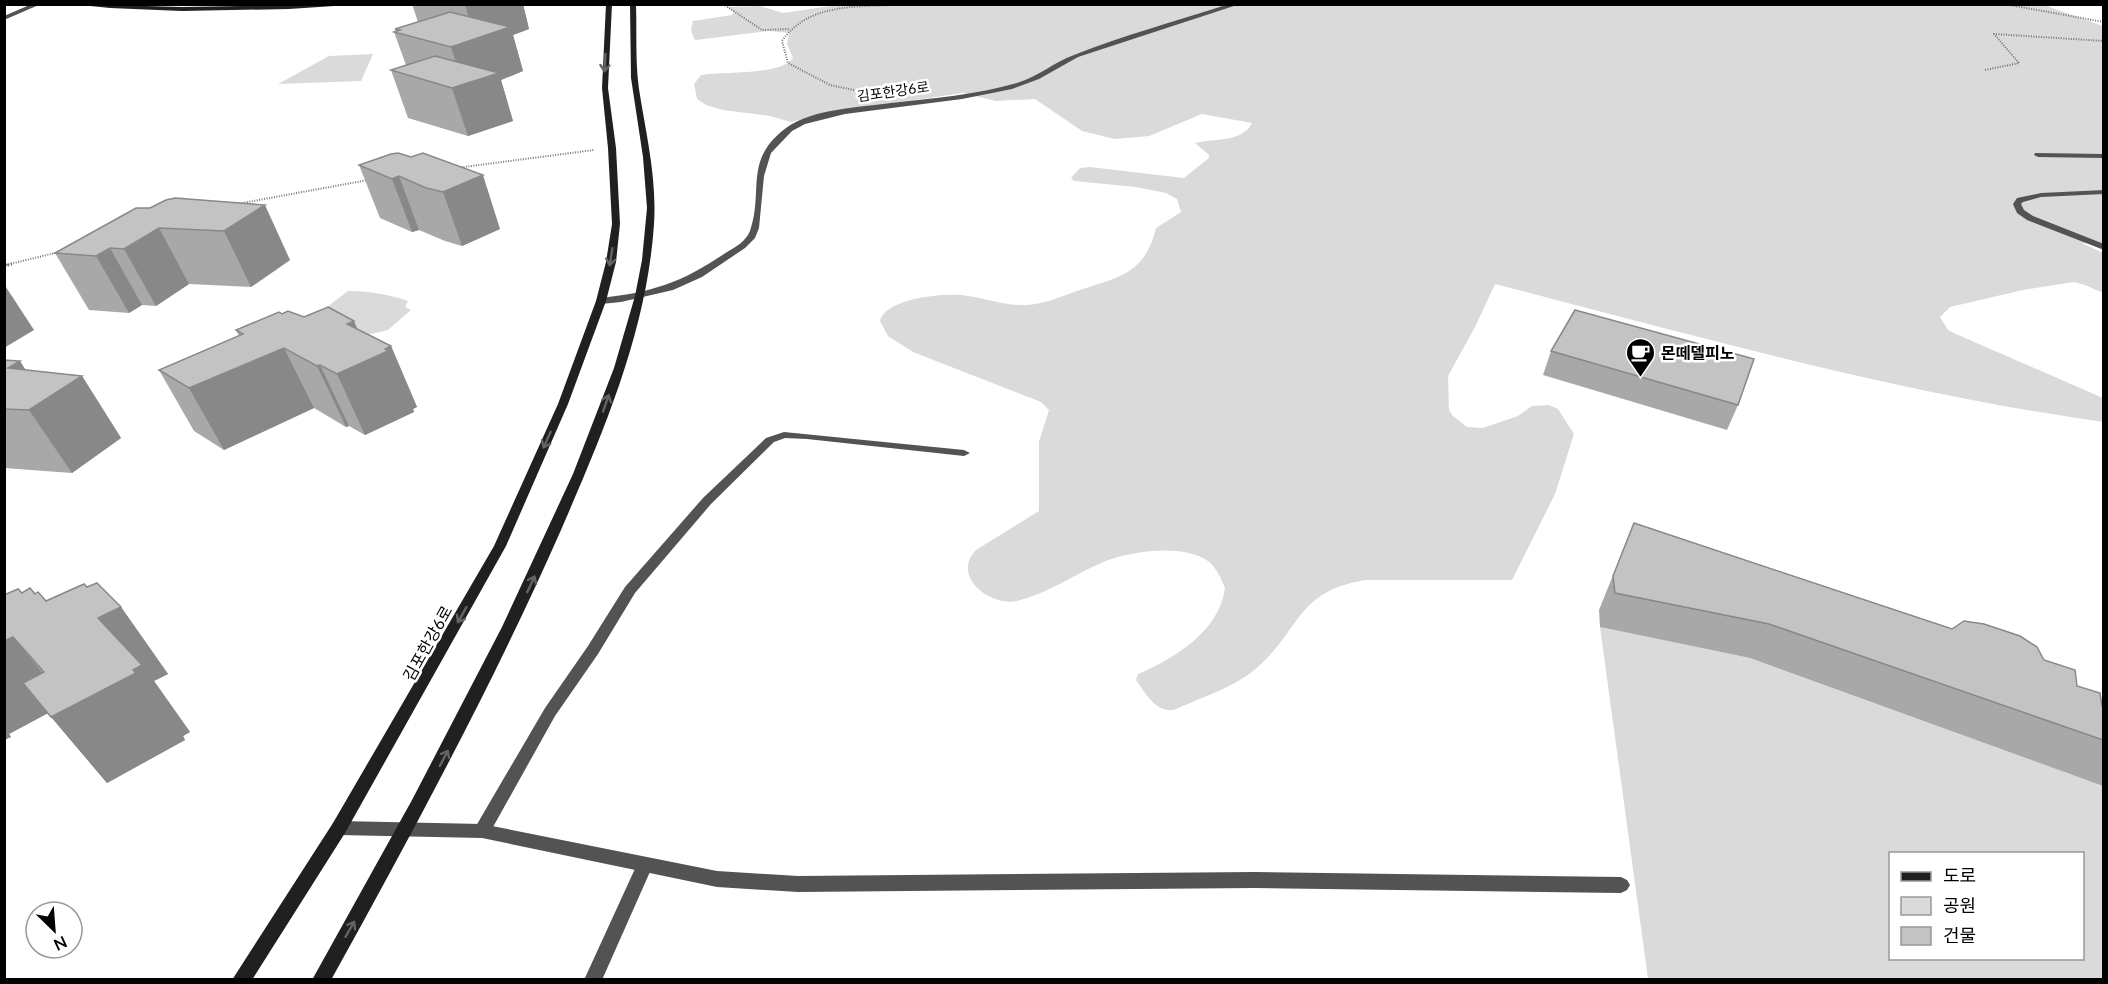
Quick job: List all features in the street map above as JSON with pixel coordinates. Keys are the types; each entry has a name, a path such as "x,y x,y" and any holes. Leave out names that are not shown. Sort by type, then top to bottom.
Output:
{"street":[{"path":"4,18 38,4"},
{"path":"74,4 109,8 200,9 362,4"},
{"name":"김포한강6로","path":"240,980 339,828 500,546 563,404 601,301 611,262 616,224 612,148 604,68 609,4"},
{"path":"321,980 406,829 532,582 587,455 620,359 647,259 651,185 636,88 633,4"},
{"name":"김포한강6로","path":"601,301 638,297 672,289 704,274 751,238 755,230 761,166 773,145 797,123 826,115 961,97 1022,84 1046,74 1074,57 1237,4"},
{"path":"2038,154 2103,156"},
{"path":"2103,192 2041,195 2020,200 2017,204 2020,210 2030,218 2103,247"},
{"path":"482,831 550,712 630,590 707,501 770,440 784,435 807,436 964,453"},
{"path":"339,828 482,831 717,879 798,884 1255,880 1621,885"},
{"path":"593,980 645,865"}],"path":[{"path":"723,4 762,30 790,29"},
{"path":"864,92 830,85 788,63 782,41 790,29 811,14 820,11 903,4"},
{"path":"2004,4 2103,22"},
{"path":"1985,70 2019,63 1994,34 2103,41"},
{"path":"448,169 612,148"},
{"path":"232,206 288,193 370,180"},
{"path":"4,266 69,249"}],"green space":[{"path":"844,4 2044,5 2103,26 2103,243 2082,243 2103,253 2103,293 2074,282 2023,290 1950,307 1940,317 1948,330 1956,334 2103,398 2103,422 1950,396 1798,362 1495,284 1448,376 1449,410 1467,427 1483,428 1518,416 1532,406 1549,405 1558,409 1574,434 1555,494 1512,580 1366,580 1343,585 1313,602 1273,652 1250,673 1229,686 1174,710 1167,710 1152,701 1136,680 1138,674 1166,660 1193,642 1214,618 1225,588 1214,567 1197,555 1184,552 1140,552 1101,563 1028,598 1007,602 986,595 971,580 968,570 969,560 976,550 1039,511 1039,442 1049,410 1041,402 913,352 888,336 880,321 884,313 893,307 918,298 959,295 1027,305 1054,299 1118,277 1137,264 1145,255 1156,228 1181,212 1177,199 1166,193 1136,187 1074,181 1071,178 1080,168 1090,167 1184,178 1209,158 1209,155 1195,143 1235,137 1242,134 1252,123 1202,114 1149,136 1115,139 1082,131 1035,99 996,101 963,93 824,113 791,122 770,116 723,110 706,105 697,99 694,84 701,75 776,68 793,58 787,44 789,33 769,31 696,40 691,30 693,21 732,15 734,12 727,7 760,6 783,13"},
{"path":"373,54 361,81 278,84 329,56"},
{"path":"348,291 378,293 408,301 405,307 411,310 388,330 354,338 323,310"},
{"path":"1600,627 1750,658 2103,786 2103,979 1648,979"}],"building":[{"path":"450,12 510,27 451,47 394,32 400,30 395,29"},
{"path":"435,56 499,73 452,88 391,70"},
{"path":"398,153 411,157 423,153 483,175 443,192 426,188 399,176 392,179 359,165"},
{"path":"175,198 265,205 224,231 159,228 124,249 110,248 96,256 55,253 136,208 150,208"},
{"path":"328,307 354,321 347,324 391,346 385,349 388,351 337,374 284,348 189,388 159,370 243,334 236,330 279,312 282,314 288,311 304,317"},
{"path":"1575,310 1754,359 1738,405 1551,351"},
{"path":"4,360 20,361 8,368 82,376 29,410 4,409"},
{"path":"1634,523 1952,629 1964,621 1984,624 2020,636 2037,647 2044,660 2075,670 2077,686 2100,693 2103,707 2103,740 1769,624 1615,593 1613,576"},
{"path":"97,583 121,607 98,618 142,665 133,670 136,673 51,717 23,683 44,672 13,637 4,641 4,595 18,589 22,593 30,588 35,594 38,592 46,601 84,584 87,587"}],"place":[{"name":"몬떼델피노","path":"1640,378"}]}
